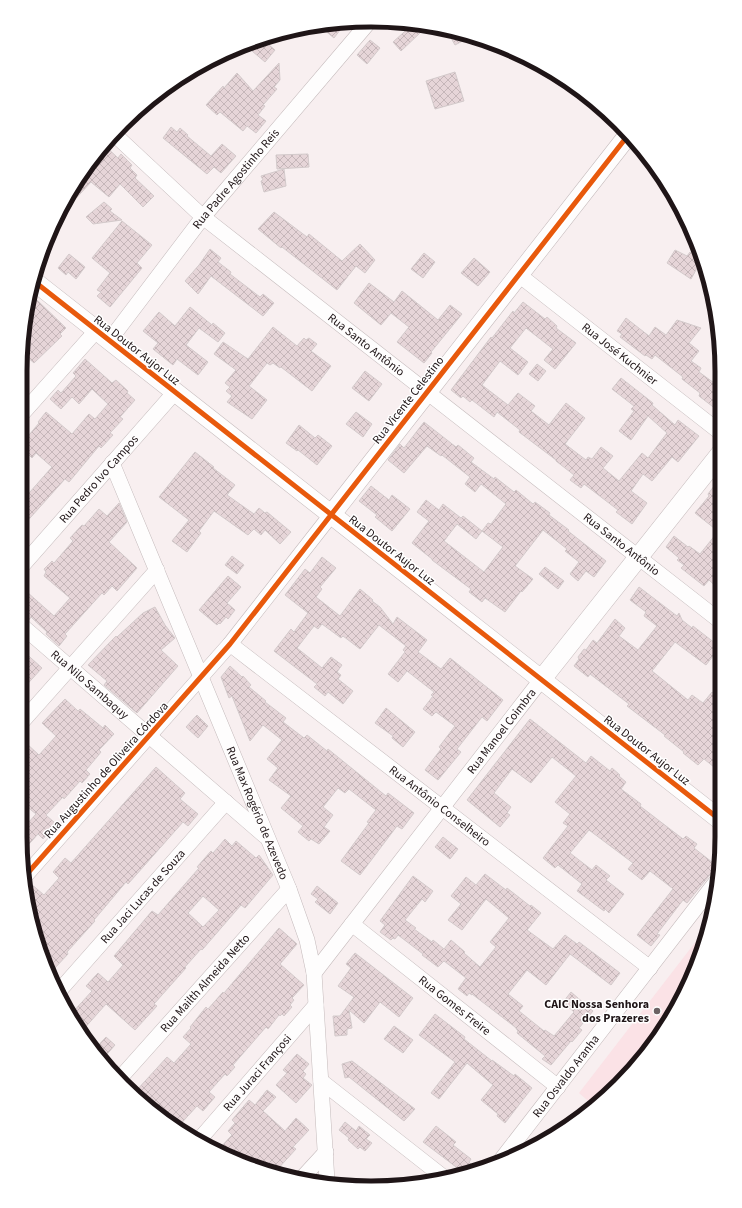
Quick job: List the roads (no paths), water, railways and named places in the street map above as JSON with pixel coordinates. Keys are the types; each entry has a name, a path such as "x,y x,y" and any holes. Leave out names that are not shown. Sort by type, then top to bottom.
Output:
{"street":[{"name":"Rua Padre Agostinho Reis","path":"27,409 103,336 364,27"},
{"name":"Rua Santo Antônio","path":"118,138 203,217 715,618"},
{"name":"Rua Vicente Celestino","path":"201,678 230,644 625,139"},
{"name":"Rua José Kuchnier","path":"519,275 715,428"},
{"name":"Rua Doutor Aujor Luz","path":"38,285 715,816"},
{"name":"Rua Pedro Ivo Campos","path":"27,560 175,392"},
{"name":"Rua Manoel Coimbra","path":"314,973 541,680 715,461"},
{"name":"Rua Max Rogério de Azevedo","path":"112,463 308,940 314,973 327,1178"},
{"path":"27,716 157,570"},
{"name":"Rua Nilo Sambaquy","path":"27,630 267,838"},
{"name":"Rua Antônio Conselheiro","path":"230,644 650,968"},
{"name":"Rua Augustinho de Oliveira Córdova","path":"29,872 201,678"},
{"name":"Rua Jaci Lucas de Souza","path":"62,988 226,802"},
{"name":"Rua Mailth Almeida Netto","path":"123,1075 288,889"},
{"name":"Rua Osvaldo Aranha","path":"506,1154 711,889"},
{"name":"Rua Gomes Freire","path":"352,924 558,1087"},
{"name":"Rua Juraci Françosi","path":"202,1137 316,1005"},
{"path":"321,1082 439,1174"},
{"path":"306,1174 326,1152"}],"place":[{"name":"CAIC Nossa Senhora dos Prazeres","path":"657,1011"}]}
